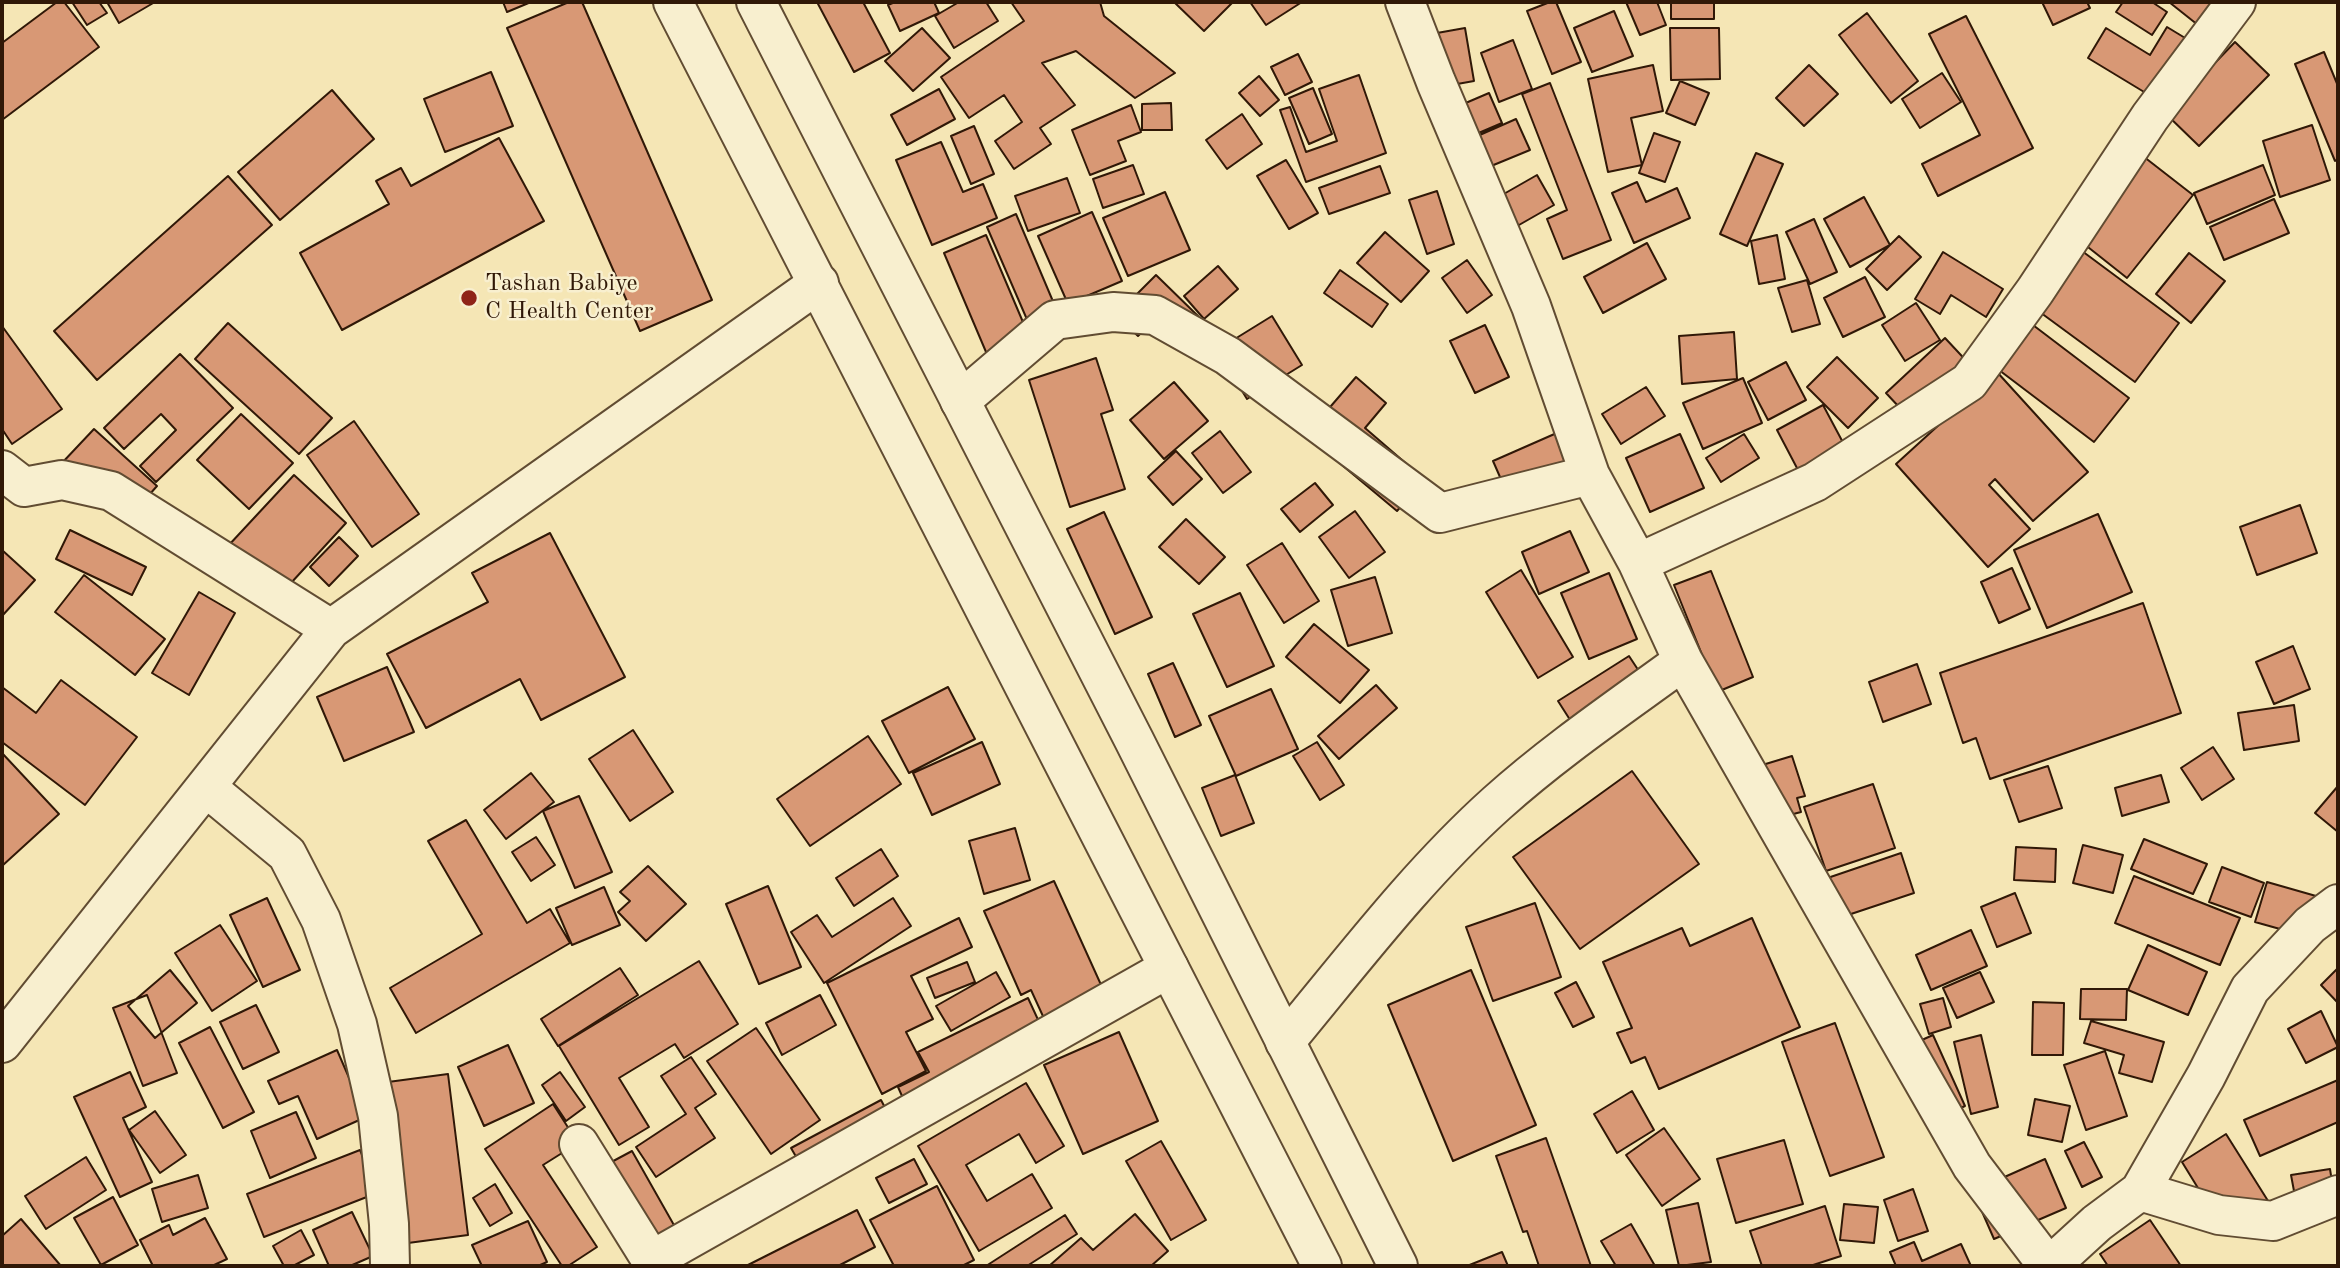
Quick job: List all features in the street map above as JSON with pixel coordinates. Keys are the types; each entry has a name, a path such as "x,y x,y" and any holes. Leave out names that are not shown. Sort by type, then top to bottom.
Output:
{"street":[{"path":"673,2 1322,1266"},
{"path":"756,2 1128,728 1398,1266"},
{"path":"1405,2 1531,306 1591,475 1638,563 1683,662 1972,1166 2049,1266 2097,1223 2140,1191 2206,1076 2250,989 2310,925 2338,904"},
{"path":"1638,563 1815,482 1969,382 2035,291 2150,117 2236,2"},
{"path":"2,1043 331,629 819,283"},
{"path":"960,401 1055,320 1113,312 1155,315 1228,356 1440,513 1591,475"},
{"path":"2,470 24,487 62,480 111,491 331,629"},
{"path":"1285,1042 1406,895 1495,805 1558,751 1683,662"},
{"path":"206,787 287,853 321,919 357,1024 378,1116 389,1224 390,1266"},
{"path":"579,1144 654,1263 1169,968"},
{"path":"2140,1191 2219,1215 2273,1221 2338,1195"}],"building":[{"path":"57,2 64,2 99,47 2,120 2,43"},
{"path":"72,2 99,2 107,13 87,25"},
{"path":"107,2 155,2 119,23"},
{"path":"503,2 531,2 507,12"},
{"path":"569,2 582,2 712,300 640,331 507,28"},
{"path":"817,2 863,2 890,53 854,72"},
{"path":"895,2 934,2 939,13 900,31 888,5"},
{"path":"959,2 986,2 998,21 954,48 935,16"},
{"path":"1011,2 1100,2 1104,16 1175,73 1135,98 1076,51 1042,63 1075,105 1040,128 1051,144 1014,169 995,141 1022,122 1004,95 969,118 941,77 1024,21"},
{"path":"1174,2 1233,2 1204,31"},
{"path":"1250,2 1302,2 1266,25"},
{"path":"1556,2 1581,62 1552,74 1527,11"},
{"path":"1626,2 1657,2 1666,25 1640,35"},
{"path":"1671,2 1714,2 1714,19 1671,19"},
{"path":"2042,2 2087,2 2090,8 2053,25"},
{"path":"2123,2 2152,2 2167,12 2152,35 2116,12"},
{"path":"2169,2 2225,2 2203,29"},
{"path":"1614,11 1633,56 1592,72 1574,28"},
{"path":"1867,13 1918,81 1891,103 1839,35"},
{"path":"1966,16 2033,148 1938,196 1922,164 1980,135 1929,34"},
{"path":"2167,27 2195,44 2159,101 2088,58 2106,28 2150,55"},
{"path":"922,28 950,58 913,91 885,61"},
{"path":"1465,28 1474,81 1446,86 1437,33"},
{"path":"1670,28 1719,28 1720,79 1671,80"},
{"path":"1513,40 1532,89 1499,102 1481,53"},
{"path":"2235,42 2269,75 2199,146 2166,114"},
{"path":"2324,52 2338,86 2338,159 2335,161 2295,64"},
{"path":"1298,54 1312,82 1285,95 1271,67"},
{"path":"1653,65 1663,111 1631,118 1642,165 1608,172 1588,79"},
{"path":"1809,65 1838,94 1804,126 1776,98"},
{"path":"491,72 513,126 445,152 424,99"},
{"path":"1942,73 1961,102 1920,128 1902,99"},
{"path":"1359,75 1386,153 1306,182 1280,110 1290,107 1306,152 1337,141 1319,89"},
{"path":"1259,76 1279,100 1260,116 1239,93"},
{"path":"1680,81 1709,93 1695,125 1666,113"},
{"path":"1550,83 1611,240 1563,259 1547,219 1567,210 1522,94"},
{"path":"1313,88 1332,134 1309,144 1289,98"},
{"path":"939,89 955,119 907,145 891,115"},
{"path":"332,90 374,139 280,220 238,172"},
{"path":"1489,93 1502,123 1467,138 1454,108"},
{"path":"1171,103 1172,130 1142,130 1142,104"},
{"path":"1131,105 1141,132 1118,141 1126,161 1090,175 1072,130"},
{"path":"1242,114 1262,144 1227,169 1206,140"},
{"path":"1516,119 1530,150 1479,171 1466,141"},
{"path":"2312,125 2330,180 2280,197 2263,141"},
{"path":"974,126 994,174 971,184 951,136"},
{"path":"1654,133 1680,142 1665,182 1639,173"},
{"path":"499,138 544,221 342,330 300,253 389,204 376,181 401,168 411,186"},
{"path":"941,142 963,192 983,184 997,218 932,245 896,160"},
{"path":"1756,153 1783,164 1747,246 1720,234"},
{"path":"2139,153 2193,195 2127,278 2074,236"},
{"path":"1286,160 1318,213 1289,229 1257,176"},
{"path":"1133,165 1144,194 1103,208 1093,179"},
{"path":"2263,165 2275,195 2207,224 2194,193"},
{"path":"1380,166 1390,193 1329,214 1319,188"},
{"path":"1537,175 1554,205 1512,229 1495,199"},
{"path":"228,176 272,225 97,380 54,331"},
{"path":"1067,178 1080,213 1028,231 1015,196"},
{"path":"1637,182 1646,202 1677,188 1690,218 1634,243 1612,193"},
{"path":"1437,191 1454,244 1427,254 1409,200"},
{"path":"1165,192 1190,250 1128,276 1103,218"},
{"path":"1864,197 1890,245 1850,267 1824,219"},
{"path":"2274,199 2289,233 2224,260 2210,227"},
{"path":"1092,212 1122,281 1068,304 1038,236"},
{"path":"1016,214 1063,325 1035,338 987,227"},
{"path":"1814,219 1837,272 1810,284 1786,232"},
{"path":"1385,232 1429,271 1401,302 1357,263"},
{"path":"986,235 1031,341 989,359 944,253"},
{"path":"1777,235 1785,279 1759,284 1751,241"},
{"path":"1899,236 1921,257 1887,290 1866,269"},
{"path":"1647,243 1666,279 1603,313 1584,277"},
{"path":"2082,251 2179,323 2135,382 2037,310"},
{"path":"1943,252 2003,289 1986,317 1951,295 1940,314 1915,299"},
{"path":"2189,253 2225,281 2191,323 2156,294"},
{"path":"1467,260 1492,295 1467,313 1442,278"},
{"path":"1218,266 1238,289 1204,319 1184,296"},
{"path":"1340,270 1388,304 1372,327 1324,293"},
{"path":"1156,275 1198,316 1176,338 1156,318 1138,336 1116,315"},
{"path":"1865,277 1885,317 1843,337 1824,298"},
{"path":"1807,280 1820,324 1792,332 1778,288"},
{"path":"1916,303 1940,340 1905,361 1882,325"},
{"path":"1272,316 1302,365 1247,399 1217,350"},
{"path":"2029,322 2129,398 2094,442 1995,367"},
{"path":"228,323 332,418 299,454 195,359"},
{"path":"1485,325 1509,377 1475,393 1450,341"},
{"path":"2,326 62,409 12,444 2,429"},
{"path":"1734,332 1737,379 1682,384 1679,336"},
{"path":"1945,338 1973,368 1913,422 1886,393"},
{"path":"180,354 233,408 156,482 140,466 176,430 161,414 124,449 104,428"},
{"path":"1837,357 1878,398 1848,428 1807,387"},
{"path":"1096,358 1113,410 1101,414 1125,489 1070,507 1029,380"},
{"path":"1786,362 1806,400 1768,420 1748,382"},
{"path":"1997,372 2088,472 2033,521 1995,479 1989,485 2030,529 1988,567 1896,464"},
{"path":"1356,377 1386,403 1365,428 1424,479 1397,511 1306,435"},
{"path":"1743,378 1762,423 1703,449 1683,403"},
{"path":"1174,382 1208,421 1164,459 1130,420"},
{"path":"1646,387 1665,416 1621,444 1602,414"},
{"path":"1823,405 1855,465 1808,489 1777,430"},
{"path":"241,414 293,463 249,509 197,460"},
{"path":"354,421 419,514 372,547 307,455"},
{"path":"94,429 157,486 126,521 61,464"},
{"path":"1220,431 1251,472 1223,493 1192,453"},
{"path":"1559,432 1580,480 1514,509 1493,461"},
{"path":"1680,434 1704,488 1650,512 1626,458"},
{"path":"1744,434 1759,458 1721,482 1706,458"},
{"path":"1176,451 1202,479 1173,505 1148,477"},
{"path":"294,475 346,523 280,595 228,546"},
{"path":"1315,483 1333,505 1300,532 1281,509"},
{"path":"2300,505 2317,553 2257,575 2240,527"},
{"path":"1355,511 1385,552 1349,578 1319,537"},
{"path":"1104,512 1152,617 1115,634 1067,529"},
{"path":"2098,514 2132,592 2047,628 2014,550"},
{"path":"1186,519 1225,557 1199,584 1159,547"},
{"path":"70,530 146,567 132,595 56,559"},
{"path":"1570,531 1589,572 1539,594 1522,552"},
{"path":"550,533 625,677 541,720 520,679 426,728 387,654 488,602 472,573"},
{"path":"339,537 358,556 329,586 310,567"},
{"path":"1282,543 1319,601 1284,623 1247,565"},
{"path":"2,550 35,580 2,616"},
{"path":"2012,568 2030,609 1999,623 1981,582"},
{"path":"1521,570 1573,657 1538,678 1486,592"},
{"path":"1711,571 1753,677 1717,692 1674,585"},
{"path":"1609,573 1637,639 1589,659 1561,593"},
{"path":"84,575 165,639 135,675 55,612"},
{"path":"1375,577 1392,633 1348,646 1331,590"},
{"path":"199,592 235,613 189,695 152,673"},
{"path":"1240,593 1274,666 1227,687 1193,614"},
{"path":"2143,603 2181,713 1990,779 1976,738 1963,743 1940,673"},
{"path":"1314,624 1369,670 1340,703 1286,657"},
{"path":"2293,646 2310,689 2274,704 2256,662"},
{"path":"1629,656 1652,691 1581,737 1558,701"},
{"path":"1173,663 1201,725 1175,737 1148,674"},
{"path":"1917,664 1931,704 1883,722 1869,682"},
{"path":"387,667 414,732 344,761 317,697"},
{"path":"61,680 137,737 85,805 2,742 2,687 36,713"},
{"path":"1376,685 1397,708 1339,759 1318,736"},
{"path":"948,687 975,739 909,773 882,721"},
{"path":"1271,689 1298,749 1236,776 1209,716"},
{"path":"2294,705 2299,741 2244,750 2238,713"},
{"path":"633,730 673,792 630,821 589,759"},
{"path":"868,736 901,784 810,846 777,799"},
{"path":"982,742 1000,784 932,815 913,773"},
{"path":"1317,742 1344,785 1320,800 1293,756"},
{"path":"2213,747 2234,779 2202,800 2181,768"},
{"path":"2,753 59,814 2,866"},
{"path":"1792,756 1805,796 1797,798 1801,812 1782,817 1759,766"},
{"path":"2048,766 2062,808 2019,822 2004,780"},
{"path":"1632,771 1699,864 1580,949 1513,857"},
{"path":"531,773 554,802 506,839 484,810"},
{"path":"1235,775 1254,823 1221,836 1202,788"},
{"path":"2161,775 2169,802 2122,816 2115,788"},
{"path":"1873,784 1895,848 1826,871 1804,807"},
{"path":"2338,786 2338,832 2315,813"},
{"path":"579,796 612,872 575,888 543,811"},
{"path":"466,820 527,923 550,909 570,943 416,1033 390,988 482,934 428,841"},
{"path":"1015,828 1030,880 984,894 969,841"},
{"path":"536,837 555,865 531,881 512,852"},
{"path":"2144,839 2207,864 2193,894 2131,869"},
{"path":"2083,845 2123,855 2113,893 2073,883"},
{"path":"2016,847 2056,849 2055,882 2014,880"},
{"path":"881,849 898,876 854,906 836,878"},
{"path":"1901,853 1914,893 1833,920 1804,886"},
{"path":"648,866 686,904 646,941 618,912 630,901 620,892"},
{"path":"2222,867 2264,883 2251,917 2209,902"},
{"path":"2134,876 2240,918 2220,965 2115,923"},
{"path":"1054,881 1107,998 1047,1025 1031,990 1021,995 984,911"},
{"path":"2267,882 2316,896 2305,936 2255,922"},
{"path":"768,886 801,967 759,984 726,904"},
{"path":"604,887 620,925 572,945 556,908"},
{"path":"2015,893 2031,933 1997,947 1981,907"},
{"path":"267,898 300,970 263,987 230,915"},
{"path":"893,898 911,926 824,983 791,932 817,915 832,937"},
{"path":"1535,903 1561,977 1493,1001 1466,927"},
{"path":"959,918 972,947 911,976 933,1019 906,1032 926,1071 882,1094 827,983"},
{"path":"1752,918 1800,1027 1659,1089 1645,1057 1631,1063 1617,1033 1632,1028 1603,962 1682,928 1690,946"},
{"path":"220,925 257,981 212,1011 175,953"},
{"path":"1971,930 1987,966 1931,990 1916,955"},
{"path":"2148,945 2207,972 2188,1015 2128,990"},
{"path":"699,961 738,1024 684,1058 675,1044 619,1078 649,1127 619,1145 559,1046"},
{"path":"967,962 975,982 935,998 927,978"},
{"path":"620,968 638,995 558,1046 541,1019"},
{"path":"2338,968 2338,1003 2321,985"},
{"path":"170,970 197,1003 155,1038 128,1006"},
{"path":"1471,970 1536,1125 1453,1161 1388,1005"},
{"path":"996,972 1010,997 951,1031 936,1006"},
{"path":"1980,972 1994,1002 1957,1018 1943,988"},
{"path":"1576,982 1594,1017 1573,1027 1555,993"},
{"path":"2081,989 2127,989 2126,1020 2080,1019"},
{"path":"147,995 177,1073 143,1086 113,1008"},
{"path":"820,995 836,1025 782,1055 766,1023"},
{"path":"1028,998 1046,1037 906,1105 898,1087 929,1072 918,1052"},
{"path":"1943,998 1951,1027 1929,1034 1920,1004"},
{"path":"2033,1002 2064,1003 2063,1055 2032,1055"},
{"path":"256,1005 279,1052 243,1069 220,1022"},
{"path":"2321,1011 2338,1047 2306,1063 2288,1029"},
{"path":"2091,1021 2164,1042 2152,1082 2119,1073 2124,1055 2084,1043"},
{"path":"1835,1023 1884,1157 1830,1176 1782,1042"},
{"path":"210,1027 254,1112 223,1128 179,1043"},
{"path":"756,1028 820,1120 771,1154 707,1061"},
{"path":"1119,1032 1158,1121 1083,1154 1044,1065"},
{"path":"1933,1035 1965,1106 1935,1120 1904,1048"},
{"path":"1981,1035 1998,1107 1971,1114 1954,1042"},
{"path":"508,1045 534,1103 484,1126 458,1067"},
{"path":"337,1050 366,1117 317,1139 298,1096 279,1104 268,1081"},
{"path":"2105,1051 2127,1116 2086,1130 2064,1065"},
{"path":"691,1057 716,1094 695,1108 715,1138 656,1177 636,1147 686,1114 661,1076"},
{"path":"130,1072 146,1107 123,1118 152,1182 120,1197 74,1097"},
{"path":"560,1072 585,1107 566,1121 542,1085"},
{"path":"448,1074 468,1235 408,1243 388,1082"},
{"path":"2338,1080 2338,1122 2260,1156 2244,1120"},
{"path":"1026,1083 1064,1146 1036,1163 1019,1134 966,1165 987,1201 1032,1174 1052,1208 979,1251 918,1146"},
{"path":"1632,1091 1654,1130 1617,1153 1594,1114"},
{"path":"2035,1099 2070,1106 2062,1142 2028,1135"},
{"path":"881,1100 891,1119 802,1167 791,1148"},
{"path":"553,1104 578,1143 543,1165 597,1247 568,1266 562,1266 485,1149"},
{"path":"155,1111 186,1155 160,1173 129,1130"},
{"path":"296,1112 316,1158 270,1178 251,1131"},
{"path":"1664,1128 1700,1179 1662,1206 1626,1155"},
{"path":"2226,1134 2275,1212 2217,1219 2182,1162"},
{"path":"1546,1138 1591,1266 1539,1266 1527,1231 1523,1232 1496,1156"},
{"path":"1784,1140 1803,1204 1736,1223 1717,1159"},
{"path":"1161,1141 1206,1220 1171,1240 1126,1161"},
{"path":"2084,1142 2102,1177 2082,1187 2065,1151"},
{"path":"360,1150 377,1193 264,1237 247,1194"},
{"path":"632,1151 679,1234 651,1251 604,1166"},
{"path":"86,1157 106,1190 46,1229 25,1196"},
{"path":"914,1159 927,1184 889,1203 876,1178"},
{"path":"2045,1159 2066,1208 1994,1239 1973,1191"},
{"path":"2330,1169 2335,1201 2297,1207 2291,1175"},
{"path":"198,1175 208,1208 162,1222 152,1189"},
{"path":"495,1184 512,1213 490,1226 473,1198"},
{"path":"937,1186 974,1260 962,1266 894,1266 870,1220"},
{"path":"1913,1189 1928,1231 1898,1241 1884,1200"},
{"path":"113,1197 138,1245 101,1265 74,1218"},
{"path":"1698,1203 1711,1262 1679,1266 1666,1210"},
{"path":"1844,1204 1878,1207 1874,1243 1840,1240"},
{"path":"1825,1206 1841,1256 1810,1266 1762,1266 1750,1231"},
{"path":"857,1210 875,1247 838,1266 746,1266"},
{"path":"352,1212 373,1256 350,1266 329,1266 313,1230"},
{"path":"1135,1214 1168,1251 1151,1266 1049,1266 1081,1238 1093,1250"},
{"path":"1065,1215 1077,1234 1027,1266 986,1266"},
{"path":"205,1218 227,1259 212,1266 153,1266 140,1240 169,1225 173,1235"},
{"path":"21,1219 61,1266 2,1266 2,1236"},
{"path":"2150,1220 2181,1266 2108,1266 2100,1254"},
{"path":"528,1221 547,1262 538,1266 482,1266 472,1245"},
{"path":"1631,1224 1655,1266 1616,1266 1601,1241"},
{"path":"301,1230 314,1255 293,1266 284,1266 273,1246"},
{"path":"1914,1242 1922,1261 1961,1244 1971,1266 1896,1266 1890,1252"},
{"path":"1502,1252 1508,1266 1467,1266"}],"place":[{"name":"Tashan Babiye C Health Center","path":"469,298"}]}
